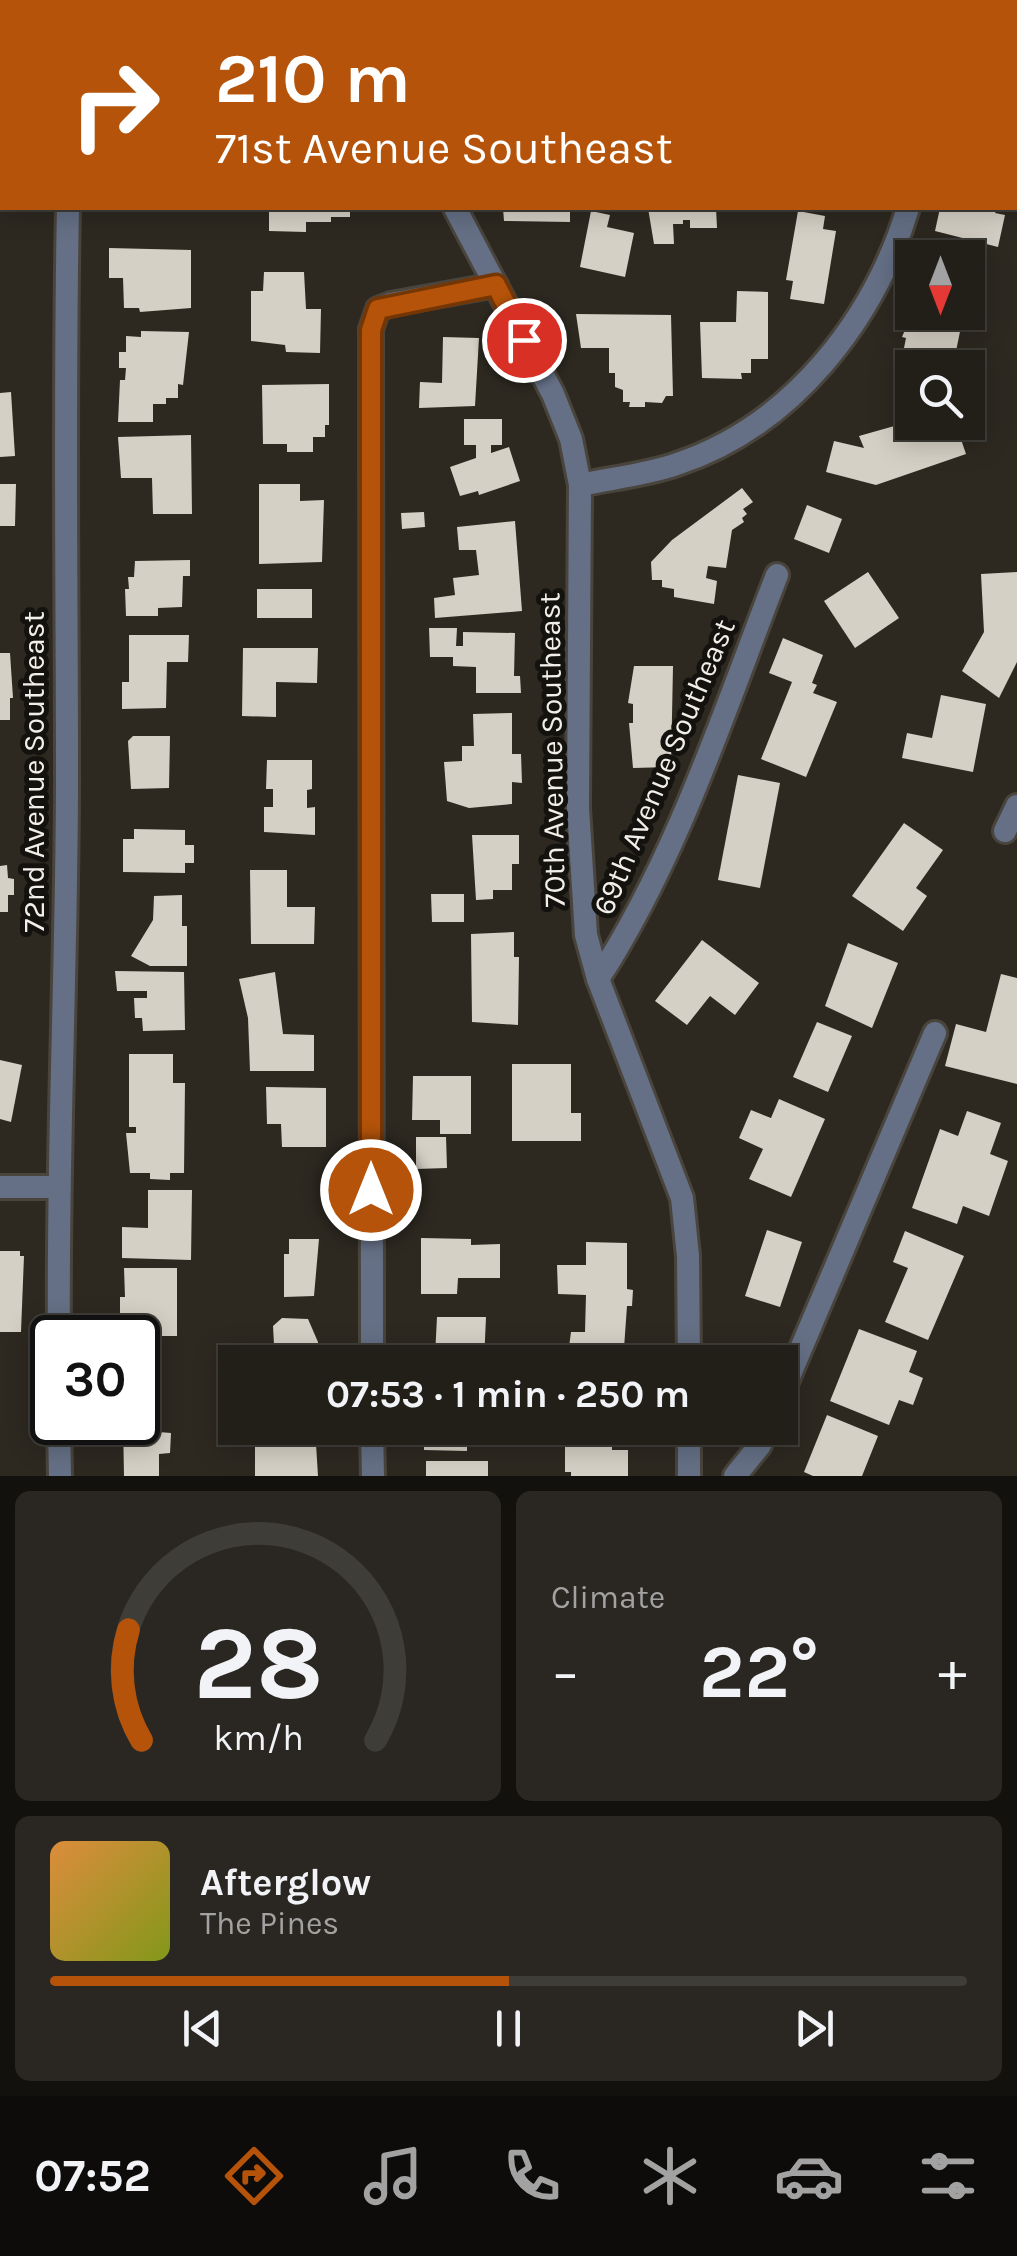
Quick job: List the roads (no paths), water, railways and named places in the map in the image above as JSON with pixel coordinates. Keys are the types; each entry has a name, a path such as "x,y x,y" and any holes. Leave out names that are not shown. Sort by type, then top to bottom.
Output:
{"street":[{"name":"72nd Avenue Southeast","path":"58,1315 67,780 64,372 68,210"},
{"name":"70th Avenue Southeast","path":"456,210 565,424 580,485 578,808 586,935 598,978 682,1198 688,1256 689,1345"},
{"path":"580,485 676,465 728,442 774,410 839,347 866,307 907,210"},
{"path":"372,1345 371,330 378,309 496,285"},
{"name":"69th Avenue Southeast","path":"598,978 630,928 685,806 777,576"},
{"path":"1005,831 1017,806"},
{"path":"798,1356 935,1033"},
{"path":"0,1187 58,1186"},
{"path":"59,1445 60,1476"},
{"path":"372,1445 372,1476"},
{"path":"689,1445 689,1476"},
{"path":"735,1476 760,1445"}]}
